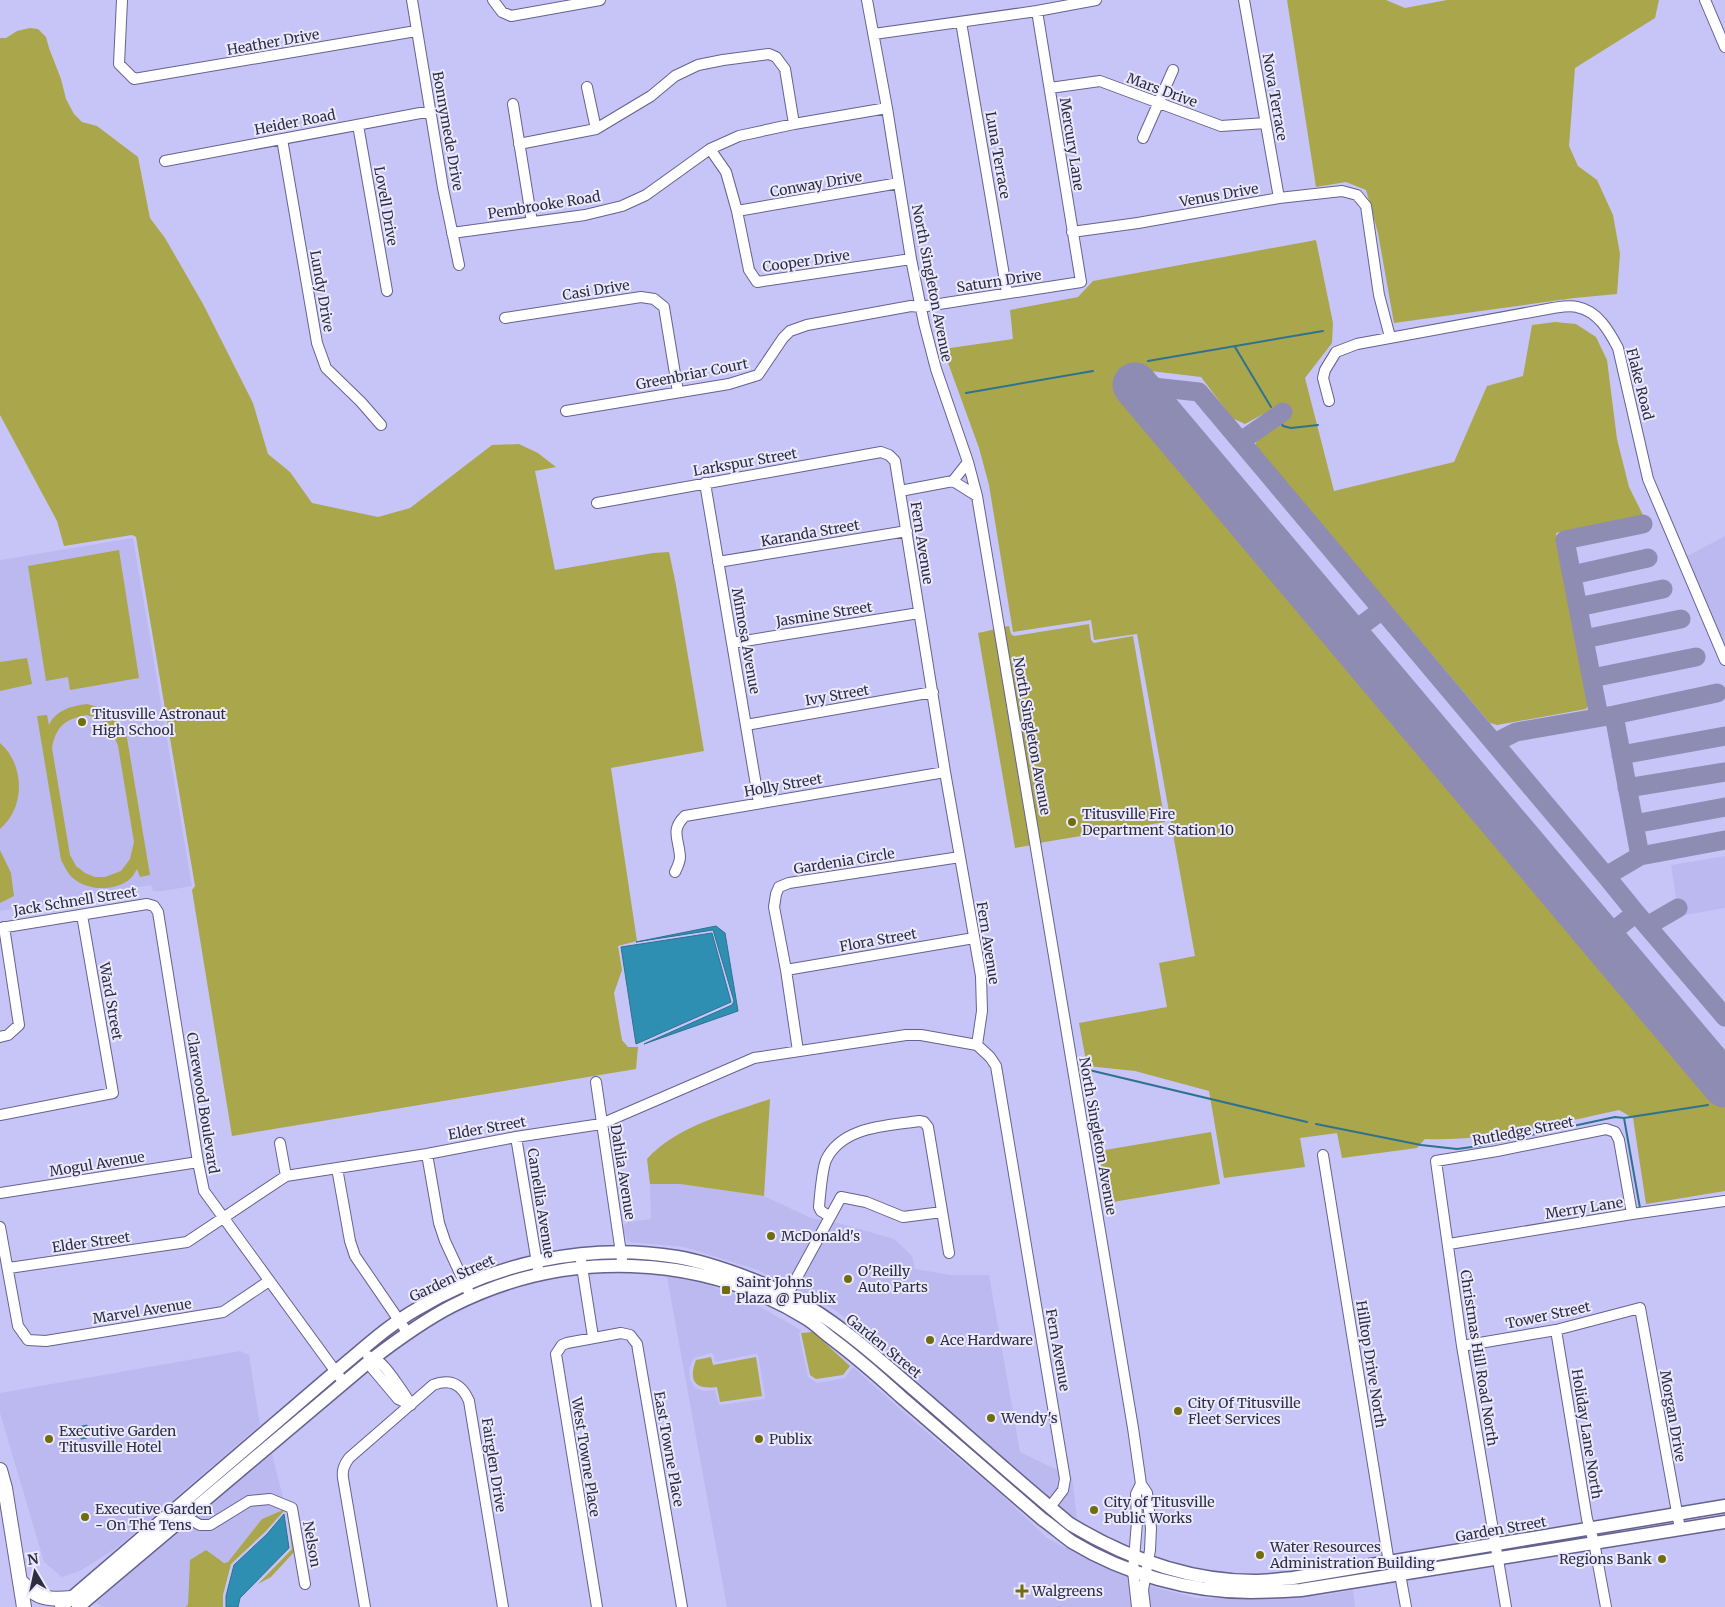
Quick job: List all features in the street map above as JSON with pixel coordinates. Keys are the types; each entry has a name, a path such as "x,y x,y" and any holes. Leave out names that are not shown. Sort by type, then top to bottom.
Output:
{"highway":[{"path":"0,1470 5,1488 24,1607"},
{"path":"21,1582 36,1595 70,1604"}],"main road":[{"name":"Garden Street","path":"149,1539 184,1516 344,1383 367,1354 400,1321 415,1310 465,1285 502,1270 580,1254 621,1252 678,1257 727,1270 772,1287 784,1300 843,1347 1042,1519 1071,1541 1099,1557 1142,1569 1178,1583 1206,1589 1250,1592 1301,1590 1725,1522"},
{"name":"Garden Street","path":"70,1604 149,1539 335,1372 451,1306 471,1297 505,1284 581,1267 642,1266 687,1272 727,1282 767,1298 808,1306 844,1331 1070,1524 1095,1539 1134,1556 1142,1569"},
{"path":"921,1414 941,1426 948,1428 956,1426"},
{"path":"946,1436 952,1435 962,1438 981,1448"},
{"name":"Garden Street","path":"1142,1569 1177,1571 1216,1579 1255,1582 1390,1563 1725,1506"}],"street":[{"name":"Heather Drive","path":"122,0 119,64 134,79 416,31"},
{"name":"Bonnymede Drive","path":"412,0 443,188 459,265"},
{"path":"493,0 502,12 511,16 584,1 600,0"},
{"name":"North Singleton Avenue","path":"867,0 920,307 936,369 968,462 977,496 1134,1428 1141,1484 1147,1493 1151,1528 1150,1550 1142,1569"},
{"path":"874,34 1037,11 1096,0"},
{"name":"Nova Terrace","path":"1244,0 1279,198"},
{"path":"1706,4 1725,47"},
{"name":"Mercury Lane","path":"1037,11 1081,282"},
{"name":"Luna Terrace","path":"961,22 1007,294"},
{"path":"520,144 596,129 629,111 651,96 674,76 698,66 723,60 769,54 776,58 785,69 794,124"},
{"path":"1142,138 1173,70"},
{"name":"Mars Drive","path":"1050,88 1100,81 1221,126 1266,122"},
{"path":"586,87 596,129"},
{"path":"513,104 532,222"},
{"name":"Pembrooke Road","path":"452,233 584,215 622,206 646,195 710,149 739,136 794,124 887,108"},
{"name":"Heider Road","path":"165,161 431,111"},
{"name":"Lovell Drive","path":"358,125 387,291"},
{"name":"Lundy Drive","path":"282,139 317,343 326,368 361,402 381,425"},
{"name":"Cooper Drive","path":"710,149 726,172 738,211 749,270 757,282 911,259"},
{"name":"Conway Drive","path":"738,211 899,183"},
{"name":"Venus Drive","path":"1072,232 1138,223 1279,198 1342,191 1357,195 1366,206 1380,295 1390,337"},
{"name":"Saturn Drive","path":"920,307 1081,282"},
{"name":"Casi Drive","path":"504,318 640,297 654,299 664,307 678,392"},
{"name":"Greenbriar Court","path":"566,411 729,384 758,375 783,338 790,331 807,325 911,306 920,307"},
{"name":"Flake Road","path":"1329,401 1324,370 1336,352 1357,344 1553,308 1577,306 1597,316 1610,332 1618,348 1648,479 1725,660"},
{"name":"Larkspur Street","path":"598,502 881,452 895,460"},
{"name":"Fern Avenue","path":"895,460 945,772 981,976 982,1011 977,1045 990,1057 996,1066 1066,1479 1063,1490 1050,1508"},
{"path":"953,482 968,462"},
{"path":"900,491 953,482 977,496"},
{"name":"Mimosa Avenue","path":"705,483 759,803"},
{"name":"Karanda Street","path":"718,562 907,531"},
{"name":"Jasmine Street","path":"732,643 919,613"},
{"name":"Ivy Street","path":"746,725 933,692"},
{"name":"Holly Street","path":"676,872 680,859 676,829 685,816 945,772"},
{"name":"Gardenia Circle","path":"798,1051 774,907 779,887 789,883 960,857"},
{"name":"Jack Schnell Street","path":"2,927 147,904 154,906"},
{"name":"Clarewood Boulevard","path":"154,906 158,912 204,1191 344,1383"},
{"name":"Ward Street","path":"0,1115 113,1093 82,914"},
{"path":"0,1037 8,1036 19,1025 2,927"},
{"name":"Flora Street","path":"786,970 974,938"},
{"name":"Elder Street","path":"9,1268 187,1242 286,1176 427,1154 516,1136 601,1124 754,1058 906,1035 977,1045"},
{"name":"Dahlia Avenue","path":"596,1082 623,1266"},
{"path":"829,1216 821,1211 819,1207 826,1161 837,1145 846,1137 857,1132 919,1121 924,1122 928,1127 949,1253"},
{"name":"Rutledge Street","path":"1436,1161 1606,1129 1615,1132 1619,1140 1632,1214"},
{"name":"Camellia Avenue","path":"516,1136 539,1275"},
{"path":"280,1143 286,1176"},
{"path":"427,1154 439,1223 471,1297"},
{"name":"Hilltop Drive North","path":"1323,1154 1390,1563"},
{"name":"Christmas Hill Road North","path":"1436,1161 1462,1346 1494,1545 1506,1607"},
{"name":"Mogul Avenue","path":"0,1193 198,1162"},
{"path":"337,1168 350,1241 355,1256 407,1332"},
{"path":"784,1300 841,1197 866,1202 903,1217 942,1212"},
{"name":"Merry Lane","path":"1448,1244 1725,1201"},
{"path":"0,1227 9,1268"},
{"path":"580,1254 593,1337"},
{"name":"Marvel Avenue","path":"9,1268 18,1326 28,1340 46,1341 223,1312 269,1281"},
{"name":"Tower Street","path":"1462,1346 1556,1330 1640,1308"},
{"name":"Morgan Drive","path":"1640,1308 1680,1529"},
{"name":"Holiday Lane North","path":"1556,1330 1587,1519 1594,1542 1606,1607"},
{"name":"East Towne Place","path":"593,1337 626,1333 637,1344 682,1607"},
{"name":"West Towne Place","path":"593,1337 562,1345 556,1354 556,1358 597,1607"},
{"path":"367,1354 379,1362 405,1393 411,1405"},
{"name":"Fairglen Drive","path":"365,1607 342,1471 348,1458 434,1385 440,1382 456,1384 466,1394 471,1413 503,1607"},
{"name":"North Singleton Avenue","path":"1134,1556 1137,1522 1136,1494 1141,1484"},
{"name":"Nelson","path":"184,1516 200,1525 210,1525 249,1501 270,1499 292,1508 305,1584"},
{"path":"1390,1563 1400,1574 1406,1607"},
{"path":"1137,1607 1142,1569"},
{"path":"1142,1569 1145,1607"}],"shaded area":[{"path":"1287,0 1386,0 1405,8 1447,0 1659,0 1655,18 1575,68 1569,146 1578,166 1597,180 1613,215 1620,254 1617,294 1574,298 1394,323 1378,233 1366,190 1346,182 1316,187"},
{"path":"30,28 38,29 46,37 66,99 74,114 82,122 97,126 138,157 150,218 165,238 203,304 253,403 268,454 290,472 312,503 378,517 410,508 492,445 519,444 538,453 556,467 535,471 555,570 653,553 669,552 704,751 611,768 637,941 618,946 622,970 614,993 622,1040 628,1047 638,1047 636,1069 232,1136 192,890 195,886 136,537 132,535 64,546 57,521 0,415 0,38 6,38 17,31"},
{"path":"1316,240 1333,323 1332,343 1305,378 1334,491 1454,462 1487,386 1523,376 1532,325 1555,322 1576,324 1596,337 1607,360 1617,439 1629,487 1643,515 1556,533 1590,703 1586,709 1497,725 1490,723 1255,446 1260,431 1287,416 1280,405 1245,424 1232,418 1201,377 1142,370 1114,391 1725,1106 1725,1191 1646,1204 1633,1118 1619,1110 1498,1135 1473,1138 1425,1139 1417,1148 1342,1158 1337,1133 1300,1138 1305,1167 1224,1178 1209,1091 1135,1071 1087,1066 1079,1023 1167,1007 1159,963 1195,956 1137,634 1094,640 1091,620 1013,632 989,485 979,448 943,349 1013,339 1010,310 1078,297 1093,281"},
{"path":"1725,536 1725,646 1687,556"},
{"name":"Titusville Astronaut High School","path":"133,538 192,886 153,891 151,885 0,911 0,560"},
{"path":"119,550 139,678 70,690 68,677 46,681 28,566"},
{"path":"1089,624 1091,640 1094,643 1133,636 1165,822 1039,843 1003,627 1009,626 1011,634 1014,636"},
{"path":"996,629 1032,845 1015,848 978,633"},
{"path":"27,658 32,684 0,691 0,662"},
{"path":"87,704 105,711 126,732 150,875 140,877 137,869 131,878 124,883 108,888 90,887 75,880 61,860 37,716 47,715 49,725 60,712","holes":["87,715 100,719 111,728 118,746 134,842 130,859 121,871 105,877 95,877 85,873 76,866 70,855 52,748 56,734 67,721"]},
{"path":"0,743 12,758 16,768 19,787 15,807 10,818 0,829"},
{"path":"0,850 11,873 14,896 0,903"},
{"path":"1725,856 1725,908 1679,916 1671,865"},
{"path":"716,926 725,933 738,1011 644,1044 732,1005 734,1001 713,930 636,942"},
{"path":"712,933 731,1002 636,1044 621,947"},
{"path":"770,1099 764,1196 680,1184 650,1184 647,1159 673,1137 704,1122"},
{"path":"1211,1132 1220,1184 1107,1203 1099,1151"},
{"path":"650,1184 680,1184 764,1196 811,1218 823,1220 788,1286 758,1270 684,1247 628,1242 621,1228 628,1222 651,1219"},
{"path":"831,1221 894,1239 912,1256 915,1269 951,1275 989,1275 1020,1452 1072,1477 1077,1519 1057,1508 956,1418 889,1353 835,1310 795,1289"},
{"path":"667,1277 683,1277 741,1296 801,1330 799,1334 808,1377 817,1383 845,1378 853,1367 910,1418 1003,1496 1047,1538 1091,1561 1133,1579 1134,1607 727,1607","holes":["711,1353 714,1355 715,1362 758,1355 764,1399 719,1405 715,1390 704,1391 695,1388 690,1379 689,1369 694,1358"]},
{"path":"813,1332 850,1366 843,1375 816,1379 810,1375 801,1333"},
{"path":"240,1351 249,1355 260,1425 118,1547 80,1571 62,1577 44,1562 0,1413 0,1393"},
{"path":"711,1357 713,1365 756,1357 762,1396 720,1402 717,1387 703,1387 693,1379 696,1360"},
{"path":"87,1425 87,1438 81,1439 78,1427"},
{"path":"272,1454 284,1501 271,1495 209,1521 200,1521 193,1517"},
{"path":"270,1503 285,1509 262,1519 228,1562 190,1560 188,1605 185,1607 102,1607 96,1602 187,1522 198,1529 250,1505"},
{"path":"285,1509 287,1510 296,1550 271,1577 258,1584 292,1549 287,1513 284,1511 231,1564 223,1595 223,1607 185,1607 188,1605 190,1560 206,1550 224,1563 228,1562 262,1519"},
{"path":"284,1514 289,1548 240,1598 238,1607 226,1607 226,1596 234,1565 267,1534"},
{"path":"1146,1585 1196,1598 1324,1595 1353,1590 1355,1607 1148,1607"}],"waterway":[{"path":"1148,361 1323,331"},
{"path":"1235,347 1271,407"},
{"path":"966,393 1093,371"},
{"path":"1281,422 1283,426 1291,428 1318,425"},
{"path":"1089,1070 1307,1122"},
{"path":"1624,1118 1708,1105"},
{"path":"1316,1124 1421,1145 1457,1149 1615,1117 1624,1118 1640,1208"}],"taxiway":[{"path":"1135,385 1199,392 1725,1017"},
{"path":"1241,441 1283,412"},
{"path":"1599,717 1565,540 1643,524"},
{"path":"1572,575 1648,558"},
{"path":"1578,607 1663,589"},
{"path":"1347,636 1382,610"},
{"path":"1584,639 1681,619"},
{"path":"1592,678 1696,657"},
{"path":"1494,743 1516,732 1614,715 1717,693"},
{"path":"1614,715 1640,856"},
{"path":"1621,755 1725,736"},
{"path":"1627,788 1725,772"},
{"path":"1634,824 1725,807"},
{"path":"1606,876 1640,856 1725,840"},
{"path":"1647,926 1678,908"},
{"path":"1603,939 1636,913"}],"runway":[{"path":"1135,385 1725,1085"}],"place":[{"name":"Titusville Astronaut High School","path":"82,722"},
{"name":"Titusville Fire Department Station 10","path":"1072,822"},
{"name":"McDonald's","path":"771,1236"},
{"name":"O'Reilly Auto Parts","path":"848,1279"},
{"name":"Saint Johns Plaza @ Publix","path":"726,1290"},
{"name":"Ace Hardware","path":"930,1340"},
{"name":"City Of Titusville Fleet Services","path":"1178,1411"},
{"name":"Wendy's","path":"991,1418"},
{"name":"Executive Garden Titusville Hotel","path":"49,1439"},
{"name":"Publix","path":"759,1439"},
{"name":"City of Titusville Public Works","path":"1094,1510"},
{"name":"Executive Garden - On The Tens","path":"85,1517"},
{"name":"Water Resources Administration Building","path":"1260,1555"},
{"name":"Regions Bank","path":"1662,1559"},
{"name":"Walgreens","path":"1022,1591"}]}
